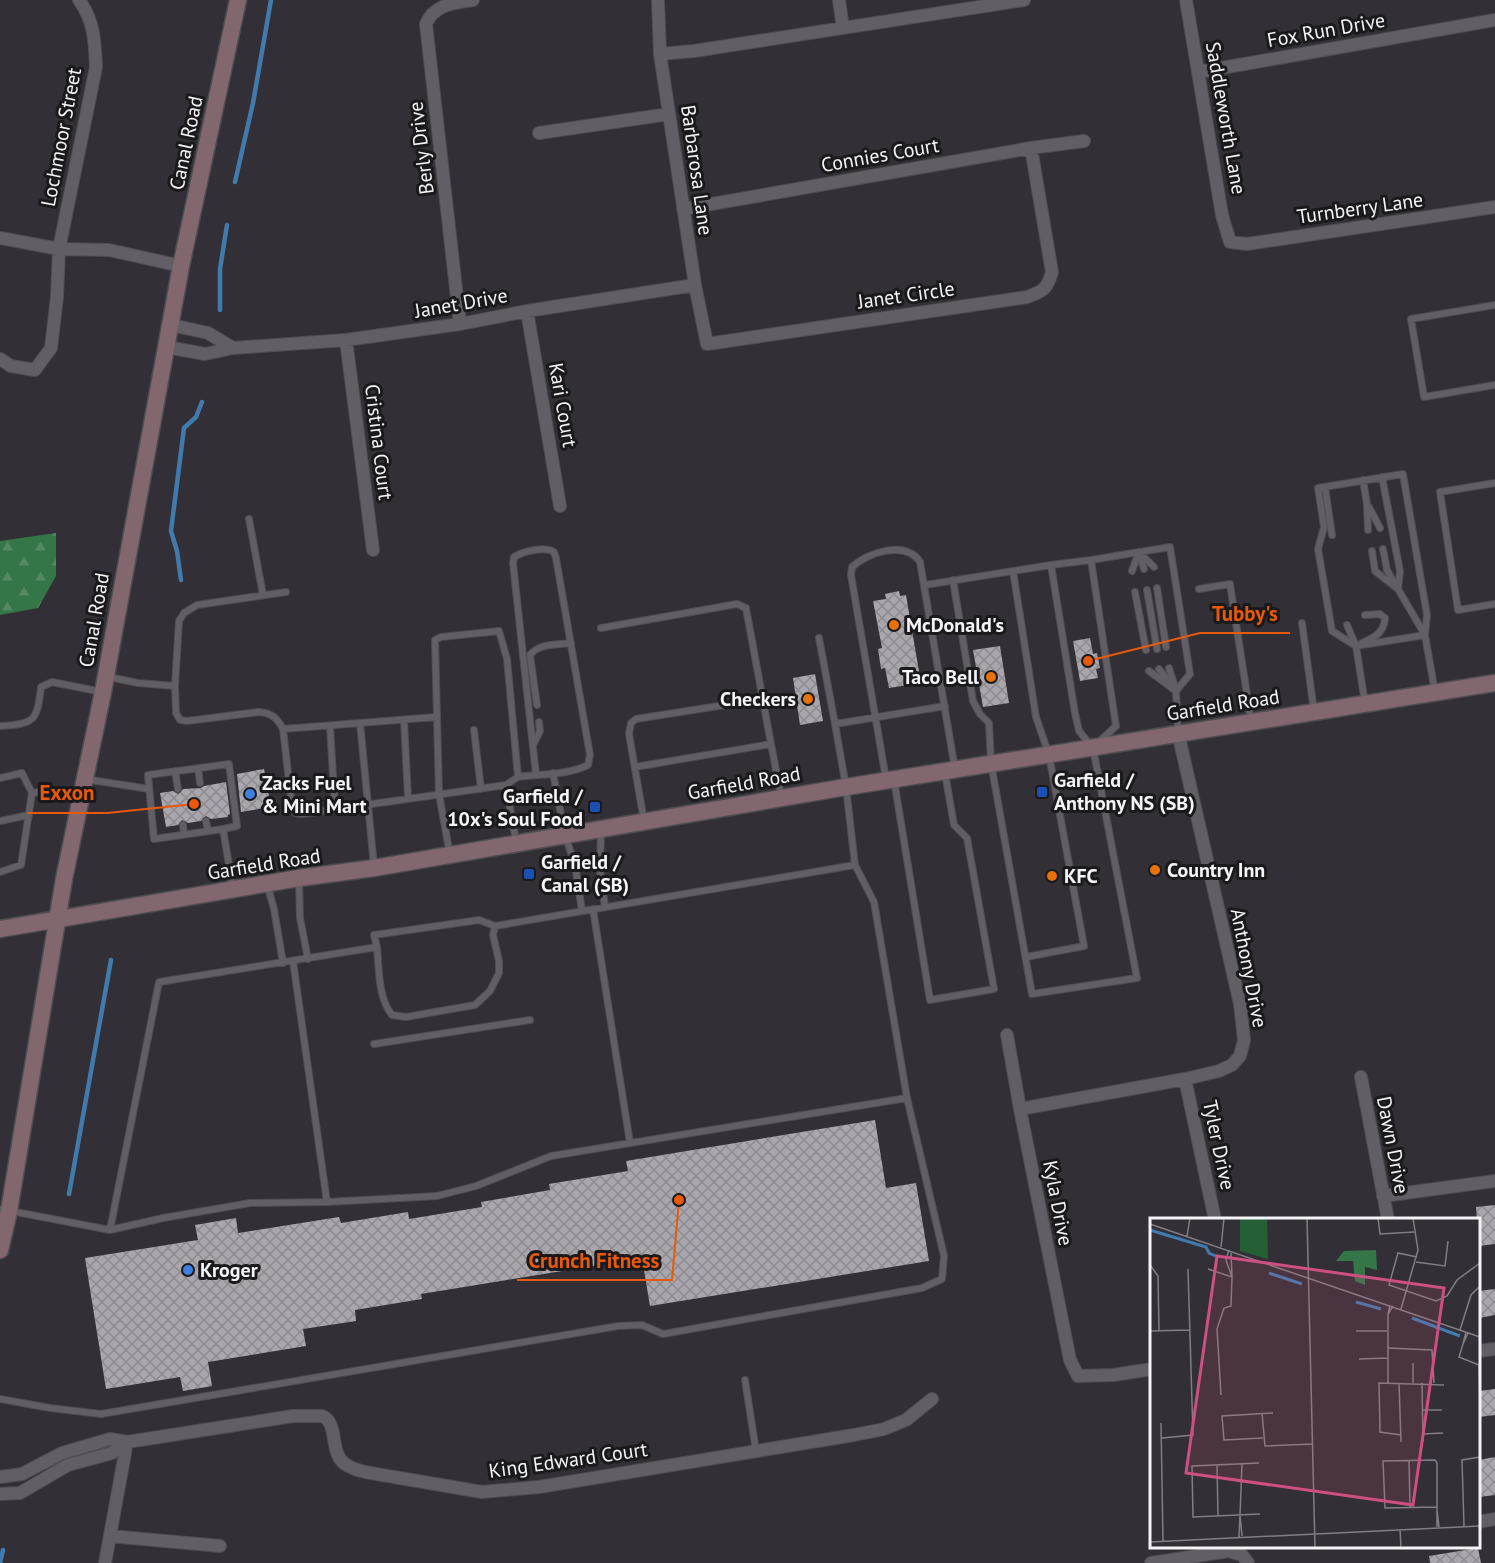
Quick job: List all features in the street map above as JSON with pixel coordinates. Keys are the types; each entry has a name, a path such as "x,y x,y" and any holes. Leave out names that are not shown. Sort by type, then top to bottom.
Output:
{"main road":[{"name":"Canal Road","path":"0,1250 4,1210 58,918 182,266 238,0"},
{"name":"Garfield Road","path":"0,928 299,878 374,868 991,763 1495,683"}],"street":[{"name":"Lochmoor Street","path":"0,359 11,366 35,370 51,348 57,297 59,249 96,67 95,36 87,10 79,0"},
{"name":"Berly Drive","path":"460,324 426,24 429,16 440,8 451,3 473,0"},
{"name":"Barbarosa Lane","path":"658,0 660,54 695,285 707,344"},
{"path":"839,0 843,28"},
{"path":"660,54 1024,0"},
{"name":"Saddleworth Lane","path":"1186,0 1222,215 1230,242"},
{"name":"Fox Run Drive","path":"1199,72 1495,20"},
{"path":"540,133 669,114"},
{"name":"Connies Court","path":"683,209 1031,148 1084,141"},
{"name":"Janet Circle","path":"707,344 1027,297 1038,293 1048,286 1052,272 1031,148"},
{"name":"Turnberry Lane","path":"1230,242 1247,244 1495,207"},
{"path":"0,238 59,249 109,250 182,266"},
{"name":"Janet Drive","path":"167,347 205,354 233,348 346,340 460,324 527,311 695,285"},
{"name":"Kari Court","path":"527,311 560,506"},
{"path":"171,325 208,333 233,348"},
{"name":"Cristina Court","path":"346,340 373,550"},
{"name":"Anthony Drive","path":"1020,1109 1219,1071 1232,1065 1240,1056 1244,1040 1240,1004 1178,733"},
{"name":"Kyla Drive","path":"1007,1035 1066,1348 1078,1376 1113,1375 1150,1369"},
{"name":"Dawn Drive","path":"1361,1077 1388,1218"},
{"name":"Tyler Drive","path":"1185,1079 1215,1218"},
{"path":"1383,1196 1495,1180"},
{"path":"1480,1351 1495,1349"},
{"name":"King Edward Court","path":"127,1442 293,1416 322,1416 330,1423 337,1455 347,1466 371,1473 482,1492 539,1487 884,1429 906,1420 932,1399"},
{"path":"0,1477 22,1474 62,1454 110,1439 127,1442"},
{"path":"0,1494 20,1493 68,1465 112,1453 127,1442"},
{"path":"105,1563 127,1442"},
{"path":"1480,1522 1495,1519"},
{"path":"110,1536 220,1546"},
{"path":"1151,1563 1229,1551 1245,1559"}],"lane":[{"path":"1495,305 1411,319 1424,397 1495,385"},
{"path":"1425,635 1356,646 1332,631 1318,549 1324,527 1318,488 1403,474 1427,615 1425,635 1435,693"},
{"path":"1382,477 1400,571 1398,589"},
{"path":"1364,480 1368,530"},
{"path":"1495,483 1440,492 1458,610 1495,604"},
{"path":"1325,487 1332,535"},
{"path":"1367,504 1380,528"},
{"path":"249,519 263,595"},
{"path":"925,585 1170,547 1190,674 1176,691"},
{"path":"286,592 197,605 183,613 179,621 175,686 176,713 180,720 269,712 284,729 292,807 295,813 302,814 481,789 506,785 518,777 536,775 553,773 588,765 590,755 554,552 546,549 514,557 536,775"},
{"path":"1383,549 1387,570 1425,635"},
{"path":"887,551 908,551 916,555 920,562 945,706 954,825 967,838 994,989 930,1000 890,780 875,717 851,575 852,567 861,558 887,551"},
{"path":"1372,551 1375,571 1398,589"},
{"path":"1139,552 1154,567"},
{"path":"1139,552 1144,569"},
{"path":"1132,571 1139,552"},
{"path":"1090,560 1116,726 1093,748"},
{"path":"953,580 973,701 980,714 989,723 991,763 1032,994 1137,978 1093,748 1079,731 1051,565"},
{"path":"1013,571 1036,717 1048,754 1084,946 1026,957"},
{"path":"1199,589 1230,584 1251,722"},
{"path":"1157,588 1166,647"},
{"path":"1147,590 1157,649"},
{"path":"1135,592 1146,650"},
{"path":"601,628 737,604 746,608 749,614 781,798"},
{"path":"1356,646 1379,634 1384,627 1385,618 1380,614 1365,615"},
{"path":"1302,623 1314,712"},
{"path":"1347,625 1356,646 1365,704"},
{"path":"450,855 439,794 435,640 441,637 499,631 507,659 518,777"},
{"path":"0,1399 101,1414 618,1326 642,1325 663,1334 922,1288 942,1279 944,1256 907,1098 874,902 855,866 846,787 819,638"},
{"path":"537,705 530,655 541,646 571,643"},
{"path":"1169,668 1176,691 1178,733"},
{"path":"1159,669 1176,691"},
{"path":"1149,671 1176,691"},
{"path":"0,726 30,721 38,714 41,687 52,682 175,686"},
{"path":"644,821 629,734 631,723 636,719 764,699"},
{"path":"835,724 945,706"},
{"path":"284,729 436,717"},
{"path":"404,720 408,798"},
{"path":"533,745 540,731 539,722"},
{"path":"360,723 374,868"},
{"path":"330,726 335,809"},
{"path":"474,730 481,789"},
{"path":"635,767 771,744"},
{"path":"229,764 237,826 154,839 148,775 175,771 229,764"},
{"path":"198,768 200,783"},
{"path":"175,771 178,789"},
{"path":"0,778 22,773 32,793 21,865 1,872 0,863"},
{"path":"553,773 565,835 575,865 582,911"},
{"path":"85,779 149,789"},
{"path":"506,785 516,843"},
{"path":"32,793 49,791 81,798"},
{"path":"0,821 29,815"},
{"path":"206,821 208,831"},
{"path":"183,825 184,834"},
{"path":"601,828 600,870 605,907"},
{"path":"223,829 234,890"},
{"path":"495,926 493,935 499,961 499,973 490,990 475,1005 406,1017 392,1015 387,1009 374,935 479,920 495,926 855,866"},
{"path":"299,878 300,918 308,959"},
{"path":"267,884 274,909 282,963"},
{"path":"593,909 630,1143"},
{"path":"110,1230 159,982 377,947"},
{"path":"293,961 327,1202"},
{"path":"374,1044 530,1020"},
{"path":"4,1210 110,1230 250,1203 327,1202 437,1196 476,1186 551,1156 907,1098"},
{"path":"745,1380 756,1452"}],"green space":[{"path":"56,533 56,576 38,608 0,615 0,541"}],"building":[{"name":"McDonald's","path":"899,591 900,596 906,595 921,683 889,688 885,668 881,669 878,649 882,648 873,601 886,599 885,594"},
{"path":"1090,638 1093,654 1097,653 1100,668 1096,669 1098,678 1080,681 1073,641"},
{"name":"Taco Bell","path":"1000,646 1009,703 983,707 973,650"},
{"name":"Checkers","path":"815,674 823,721 800,725 793,678"},
{"path":"264,769 271,807 241,812 237,774"},
{"path":"226,782 230,814 228,817 211,819 206,816 201,821 188,823 182,820 178,825 166,827 160,793 173,791 178,794 183,789 201,788"},
{"path":"875,1120 886,1188 916,1183 929,1261 650,1306 642,1258 421,1294 422,1299 355,1310 356,1321 303,1329 306,1346 208,1362 212,1386 183,1391 180,1377 106,1389 85,1258 198,1240 195,1225 236,1218 238,1233 339,1217 341,1223 408,1212 409,1219 482,1207 481,1202 550,1190 549,1184 628,1171 626,1161"},
{"path":"1495,1205 1495,1244 1480,1246 1480,1218 1477,1218 1476,1207"},
{"path":"1495,1289 1495,1315 1480,1318 1480,1291"},
{"path":"1495,1389 1495,1415 1480,1417 1480,1391"},
{"path":"1495,1457 1495,1495 1480,1497 1480,1460"},
{"path":"1478,1548 1481,1563 1430,1563 1429,1556"}],"waterway":[{"path":"235,182 253,103 271,0"},
{"path":"220,310 220,269 227,225"},
{"path":"181,580 177,551 171,531 184,428 196,417 202,402"},
{"path":"69,1194 111,960"},
{"path":"0,1563 3,1550"}],"place":[{"name":"McDonald's","path":"894,625"},
{"name":"Tubby's","path":"1088,661"},
{"name":"Taco Bell","path":"991,677"},
{"name":"Checkers","path":"808,699"},
{"name":"Garfield / Anthony NS (SB)","path":"1042,792"},
{"name":"Zacks Fuel & Mini Mart","path":"250,794"},
{"name":"Exxon","path":"194,804"},
{"name":"Garfield / 10x's Soul Food","path":"595,807"},
{"name":"Country Inn","path":"1155,870"},
{"name":"Garfield / Canal (SB)","path":"529,874"},
{"name":"KFC","path":"1052,876"},
{"name":"Crunch Fitness","path":"679,1200"},
{"name":"Kroger","path":"188,1270"}]}
